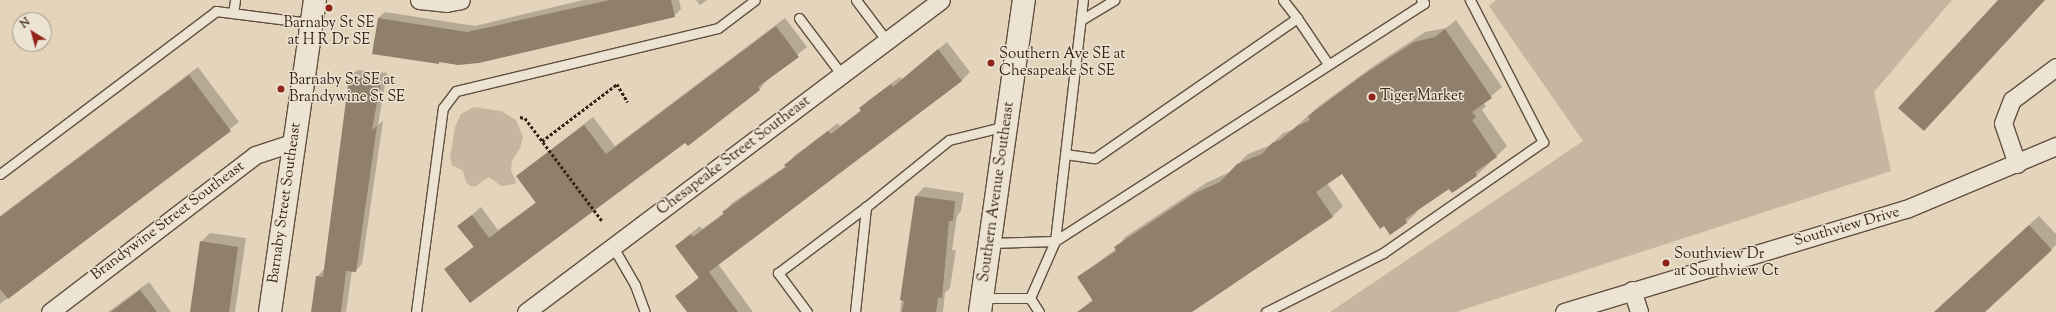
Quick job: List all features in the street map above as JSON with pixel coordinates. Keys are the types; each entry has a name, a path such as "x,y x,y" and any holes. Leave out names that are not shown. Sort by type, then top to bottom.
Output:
{"street":[{"name":"Barnaby Street Southeast","path":"270,312 292,143 315,0"},
{"path":"419,0 446,4 461,0"},
{"name":"Chesapeake Street Southeast","path":"526,312 942,0"},
{"name":"Southern Avenue Southeast","path":"981,305 1024,0"},
{"path":"2017,164 2003,123 2012,100 2056,67"},
{"name":"Brandywine Street Southeast","path":"50,312 255,155 292,143"},
{"name":"Southview Drive","path":"1564,312 1632,290 1906,209 2017,164 2056,146"},
{"path":"1632,290 1639,312"}],"lane":[{"path":"233,13 235,0"},
{"path":"416,312 443,108 456,91 718,28 755,0"},
{"path":"856,0 887,41"},
{"path":"1030,298 1055,242 1083,0"},
{"path":"1081,20 1114,0"},
{"path":"1283,0 1328,64"},
{"path":"1266,312 1383,253 1543,142 1470,0"},
{"path":"990,242 1055,242 1424,1"},
{"path":"0,174 216,10 311,23"},
{"path":"800,18 842,75"},
{"path":"1065,154 1095,158 1296,18"},
{"path":"807,312 778,273 866,207 949,140 1007,126"},
{"path":"856,312 866,207"},
{"path":"613,247 635,285 645,312"},
{"path":"981,305 1030,298"},
{"path":"1030,298 1039,312"}],"path":[{"path":"542,141 617,84 628,102"},
{"path":"520,117 525,118 603,222"}],"shaded area":[{"path":"1496,0 1952,0 1874,92 1891,171 1456,312 1330,312 1583,141 1489,6"},
{"path":"474,107 501,111 516,120 523,137 520,148 512,161 511,171 516,181 515,184 501,186 489,177 476,186 470,186 466,182 463,171 452,165 450,158 455,127 461,114"}],"building":[{"path":"610,0 671,0 675,17 479,63 458,65 439,62 439,64 372,54 378,18 467,32"},
{"path":"1998,0 2045,0 1924,131 1898,108"},
{"path":"776,26 799,57 758,87 760,90 688,146 685,143 470,303 444,269 474,247 457,226 472,215 489,238 536,203 516,176 584,125 606,154"},
{"path":"1445,29 1492,98 1472,112 1476,117 1472,120 1497,157 1475,172 1477,176 1452,193 1449,189 1405,219 1407,223 1390,235 1384,226 1380,229 1342,174 1316,192 1333,217 1192,312 1077,312 1093,301 1077,277 1116,251 1114,247 1195,193 1220,182 1237,164 1262,154 1272,143 1280,140 1297,126 1310,120 1308,116 1363,75 1414,42 1435,37"},
{"path":"938,49 962,81 709,272 738,312 687,312 675,296 699,278 675,246 691,234 693,237 724,214 722,212 786,167 784,165 828,131 831,134 861,111 859,108 891,84 893,87"},
{"path":"189,75 231,131 8,299 0,289 0,217"},
{"path":"349,77 381,80 372,130 377,126 356,272 346,271 341,312 311,312 316,276 323,277"},
{"path":"915,196 955,201 953,221 949,221 942,298 938,297 936,312 902,312 904,301 900,300"},
{"path":"2029,225 2052,250 1985,312 1934,312"},
{"path":"200,241 238,247 229,312 190,312"},
{"path":"140,290 157,312 111,312"}],"place":[{"name":"Barnaby St SE at H R Dr SE","path":"329,8"},
{"name":"Southern Ave SE at Chesapeake St SE","path":"991,63"},
{"name":"Barnaby St SE at Brandywine St SE","path":"281,89"},
{"name":"Tiger Market","path":"1372,97"},
{"name":"Southview Dr at Southview Ct","path":"1666,263"}]}
